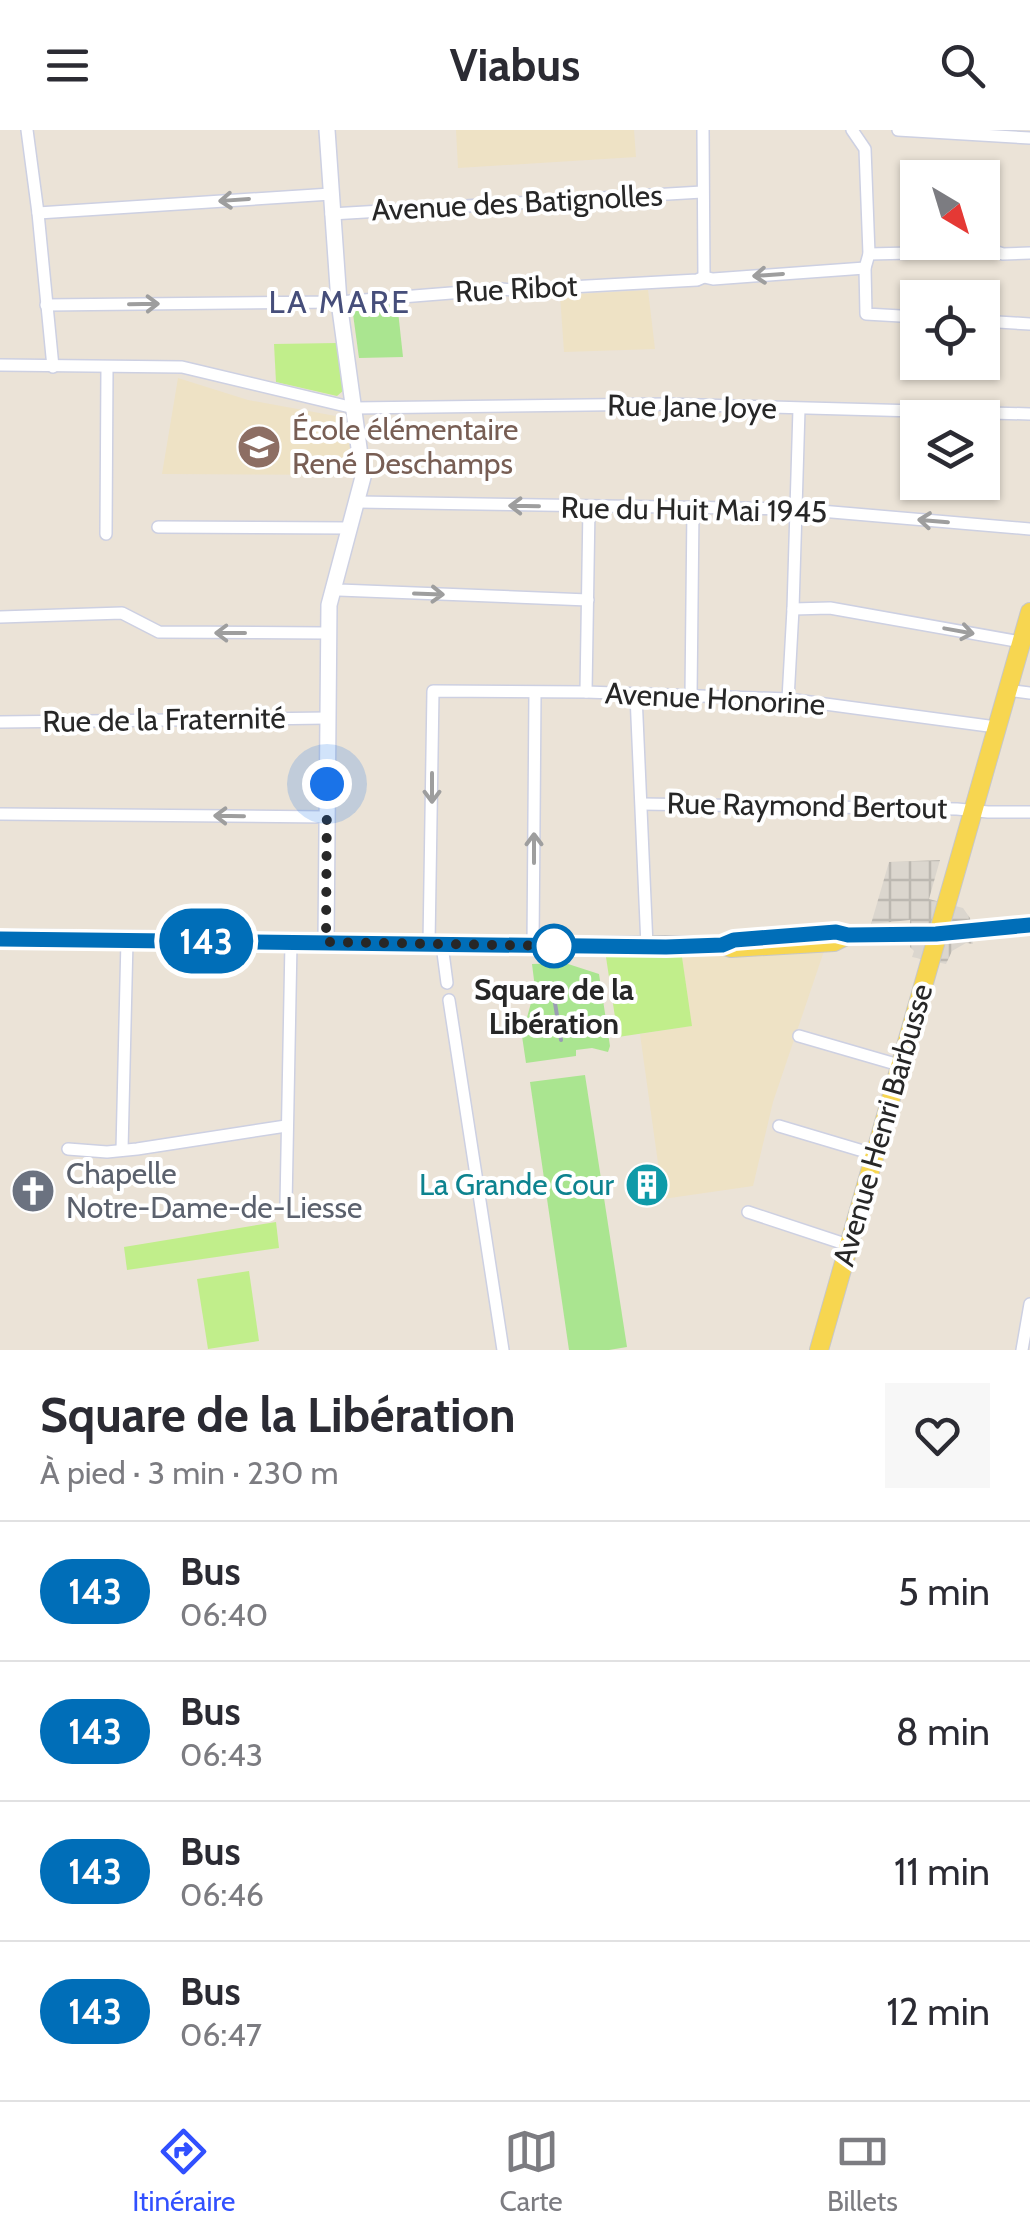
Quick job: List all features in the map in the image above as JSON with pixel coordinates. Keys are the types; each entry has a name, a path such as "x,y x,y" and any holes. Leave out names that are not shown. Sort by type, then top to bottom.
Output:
{"main road":[{"name":"Avenue Henri Barbusse","path":"819,1350 1030,612"},
{"path":"0,938 647,946 722,945 734,940 836,932 936,934 1030,925"}],"street":[{"path":"27,130 52,366"},
{"path":"326,942 327,633 332,588 363,477 339,302 328,130"},
{"path":"703,130 704,277"},
{"path":"852,130 866,149 866,314 900,316"},
{"path":"898,130 1030,138"},
{"name":"Avenue des Batignolles","path":"331,214 702,192"},
{"path":"38,213 331,194"},
{"path":"869,254 1030,253"},
{"name":"Rue Ribot","path":"46,305 339,302 865,268"},
{"path":"1000,322 1030,324"},
{"name":"Rue Jane Joye","path":"0,365 182,367 354,408 665,404 1030,414"},
{"path":"106,534 107,368"},
{"path":"788,699 799,409"},
{"name":"Rue du Huit Mai 1945","path":"358,502 796,509 1030,529"},
{"path":"586,692 590,507"},
{"path":"690,696 693,508"},
{"path":"158,527 349,528"},
{"path":"332,588 588,600"},
{"path":"793,608 830,608 1021,642"},
{"path":"0,617 122,613 159,632 327,633"},
{"path":"1007,690 1030,693"},
{"name":"Avenue Honorine","path":"435,945 433,691 788,699 996,727"},
{"path":"533,946 535,693"},
{"path":"636,695 647,946"},
{"name":"Rue de la Fraternité","path":"0,722 328,718"},
{"name":"Rue Raymond Bertout","path":"642,804 1030,812"},
{"path":"0,814 326,818"},
{"path":"122,1150 126,940"},
{"path":"286,1205 291,942"},
{"path":"435,945 447,983"},
{"path":"449,1000 503,1350"},
{"path":"799,1036 899,1065"},
{"path":"68,1150 107,1152 286,1126"},
{"path":"778,1126 874,1154"},
{"path":"748,1212 848,1245"},
{"path":"1022,1350 1030,1304"}],"shaded area":[{"path":"456,130 634,130 636,157 458,168"},
{"path":"648,290 655,349 564,352 560,295"},
{"name":"École élémentaire René Deschamps","path":"178,378 248,400 341,417 348,421 355,475 162,474"},
{"path":"940,860 929,899 963,908 970,918 973,944 966,943 952,951 946,964 912,957 910,920 871,924 889,862"},
{"path":"824,951 773,1102 753,1186 663,1199 640,1034 691,1026 682,957"}],"green space":[{"path":"394,305 403,357 359,358 353,314 356,307"},
{"path":"337,343 344,390 337,396 276,382 274,344"},
{"path":"606,957 682,957 692,1026 618,1037"},
{"path":"565,963 599,974 608,1052 576,1050 576,1056 526,1063 522,1036 535,988 532,964"},
{"name":"Square de la Libération","path":"585,1075 627,1347 609,1350 569,1350 530,1082"},
{"path":"276,1222 279,1248 127,1270 124,1247"},
{"path":"249,1271 259,1341 208,1349 197,1279"}],"railway":[{"path":"554,997 561,1040"}],"bus line":[{"name":"143","path":"0,939 666,947 836,932 936,934 1030,925"}],"place":[{"name":"École élémentaire René Deschamps","path":"259,447"},
{"name":"Square de la Libération","path":"554,946"},
{"name":"La Grande Cour","path":"647,1185"},
{"name":"Chapelle Notre-Dame-de-Liesse","path":"33,1191"}],"district":[{"name":"LA MARE","path":"340,302"}],"route":[{"path":"327,784 326,942 554,946"}]}
